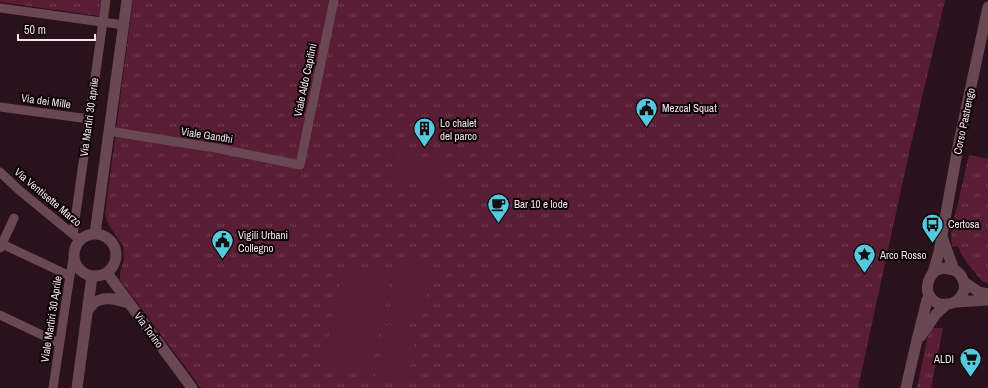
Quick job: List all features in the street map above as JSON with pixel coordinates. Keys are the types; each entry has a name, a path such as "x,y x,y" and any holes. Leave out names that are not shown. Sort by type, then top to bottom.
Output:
{"street":[{"name":"Via Martiri 30 aprile","path":"77,237 89,119 106,0"},
{"name":"Via Martiri 30 aprile","path":"95,234 127,0"},
{"name":"Viale Aldo Capitini","path":"300,164 334,0"},
{"name":"Corso Pastrengo","path":"934,273 958,147 988,7"},
{"path":"0,8 124,25"},
{"name":"Via dei Mille","path":"0,107 89,119"},
{"name":"Viale Gandhi","path":"109,131 216,148 300,164"},
{"name":"Via Ventisette Marzo","path":"0,172 19,190 77,237"},
{"path":"14,218 1,245 70,276"},
{"path":"95,234 102,235 108,239 116,252 116,260 112,267 107,273 100,276 85,274 75,261 74,253 77,237 95,234"},
{"name":"Corso Pastrengo","path":"942,236 954,270"},
{"name":"Viale Martiri 30 Aprile","path":"53,388 74,253"},
{"path":"988,294 979,292 964,282 959,274 954,270 944,268 934,273 928,284 930,296 938,303 942,304 988,300"},
{"name":"Via Torino","path":"107,273 192,388"},
{"path":"77,388 92,276"},
{"path":"916,344 936,314 962,295 964,290 964,282"},
{"path":"906,388 927,300 930,296"},
{"path":"88,310 94,302 100,299 116,299 129,303"},
{"path":"0,315 60,343"}],"green space":[{"path":"0,0 101,0 99,16 0,2"},
{"path":"133,0 945,0 909,153 858,388 201,388 120,280 120,273 124,259 123,246 108,224 105,214"},
{"path":"399,153 446,162 440,188 393,178"},
{"path":"969,155 988,159 988,283 983,282 972,269 965,260 958,246 952,247 951,233"},
{"path":"401,261 432,268 420,322 389,315"},
{"path":"344,266 391,276 369,376 322,366"},
{"path":"387,324 418,331 406,385 375,378"},
{"path":"932,328 943,328 931,388 917,388 927,339"}],"place":[{"name":"Mezcal Squat","path":"647,128"},
{"name":"Lo chalet del parco","path":"424,148"},
{"name":"Bar 10 e lode","path":"498,224"},
{"name":"Certosa","path":"932,244"},
{"name":"Vigili Urbani Collegno","path":"222,260"},
{"name":"Arco Rosso","path":"865,274"},
{"name":"ALDI","path":"970,378"}]}
